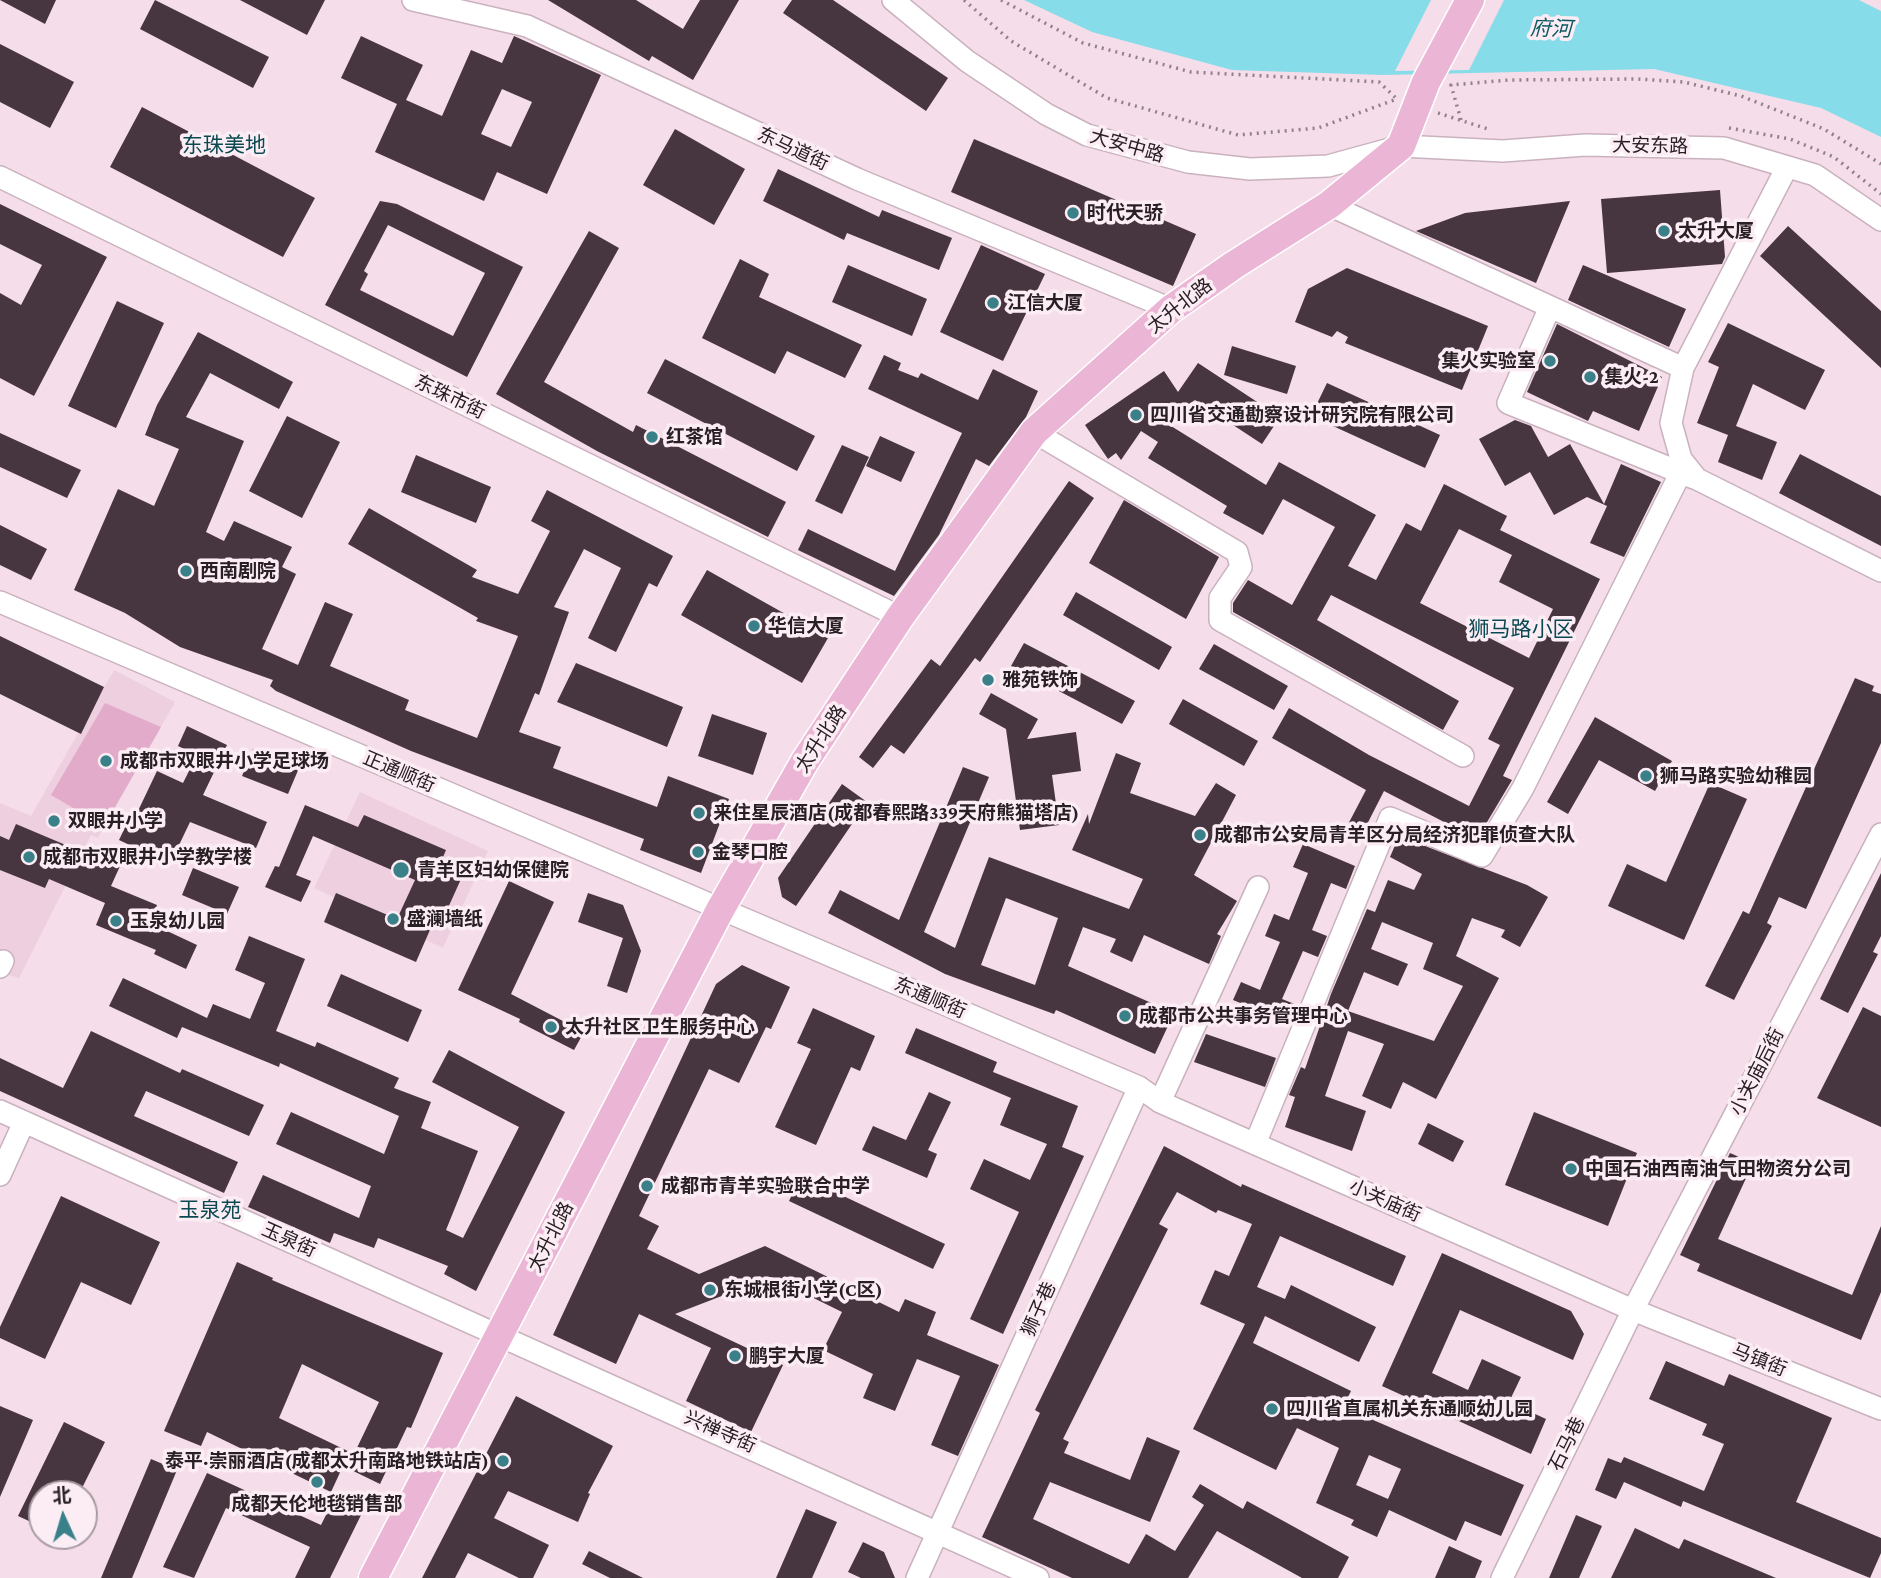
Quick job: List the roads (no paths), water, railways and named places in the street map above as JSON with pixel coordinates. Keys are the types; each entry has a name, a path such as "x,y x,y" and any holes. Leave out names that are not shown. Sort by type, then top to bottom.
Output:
{"main road":[{"name":"太升北路","path":"373,1578 720,910 805,761 900,617 1034,432 1171,309 1234,265 1329,205 1401,146 1426,82 1470,0"}],"street":[{"name":"东马道街","path":"413,0 527,26 857,179 1171,309"},
{"name":"大安中路","path":"892,0 967,61 1012,92 1046,114 1099,139 1188,162 1250,169 1328,166 1401,146"},
{"name":"大安东路","path":"1401,146 1503,151 1586,145 1724,148 1815,175 1881,220"},
{"path":"1689,476 1681,459 1671,423 1683,368 1787,167"},
{"name":"东珠市街","path":"0,177 900,617"},
{"path":"1329,205 1683,368"},
{"path":"1550,307 1508,403 1689,476 1881,571"},
{"path":"1034,432 1237,552 1241,567 1220,598 1220,620 1463,756"},
{"path":"1255,1144 1390,818 1482,856 1523,788 1689,476"},
{"name":"正通顺街","path":"0,602 720,910"},
{"name":"小关庙后街","path":"1633,1310 1881,834"},
{"path":"1160,1102 1258,887"},
{"name":"东通顺街","path":"720,910 1139,1087"},
{"name":"小关庙街","path":"1139,1087 1160,1102 1633,1310"},
{"name":"狮子巷","path":"917,1578 1139,1087"},
{"name":"玉泉街","path":"0,1111 500,1334"},
{"path":"0,1175 24,1122"},
{"name":"马镇街","path":"1633,1310 1880,1405"},
{"name":"石马巷","path":"1502,1578 1633,1310"},
{"name":"兴禅寺街","path":"500,1334 1038,1578"}],"water":[{"name":"府河","path":"1024,0 1859,0 1881,11 1881,137 1821,108 1654,69 1383,75 1232,70 1092,32"}],"place":[{"name":"时代天骄","path":"1073,213"},
{"name":"太升大厦","path":"1664,231"},
{"name":"江信大厦","path":"993,303"},
{"name":"集火实验室","path":"1550,361"},
{"name":"集火-2","path":"1590,377"},
{"name":"四川省交通勘察设计研究院有限公司","path":"1136,415"},
{"name":"红茶馆","path":"652,437"},
{"name":"西南剧院","path":"186,571"},
{"name":"华信大厦","path":"754,626"},
{"name":"雅苑铁饰","path":"988,680"},
{"name":"成都市双眼井小学足球场","path":"106,761"},
{"name":"狮马路实验幼稚园","path":"1646,776"},
{"name":"来住星辰酒店(成都春熙路339天府熊猫塔店)","path":"699,813"},
{"name":"双眼井小学","path":"54,821"},
{"name":"成都市公安局青羊区分局经济犯罪侦查大队","path":"1200,835"},
{"name":"金琴口腔","path":"698,852"},
{"name":"成都市双眼井小学教学楼","path":"29,857"},
{"name":"青羊区妇幼保健院","path":"401,870"},
{"name":"盛澜墙纸","path":"393,919"},
{"name":"玉泉幼儿园","path":"116,921"},
{"name":"成都市公共事务管理中心","path":"1125,1016"},
{"name":"太升社区卫生服务中心","path":"551,1027"},
{"name":"中国石油西南油气田物资分公司","path":"1571,1169"},
{"name":"成都市青羊实验联合中学","path":"647,1186"},
{"name":"东城根街小学(C区)","path":"710,1290"},
{"name":"鹏宇大厦","path":"735,1356"},
{"name":"四川省直属机关东通顺幼儿园","path":"1272,1409"},
{"name":"泰平·崇丽酒店(成都太升南路地铁站店)","path":"503,1461"},
{"name":"成都天伦地毯销售部","path":"317,1482"}],"district":[{"name":"东珠美地","path":"224,146"},
{"name":"狮马路小区","path":"1521,630"},
{"name":"玉泉苑","path":"210,1211"}]}
